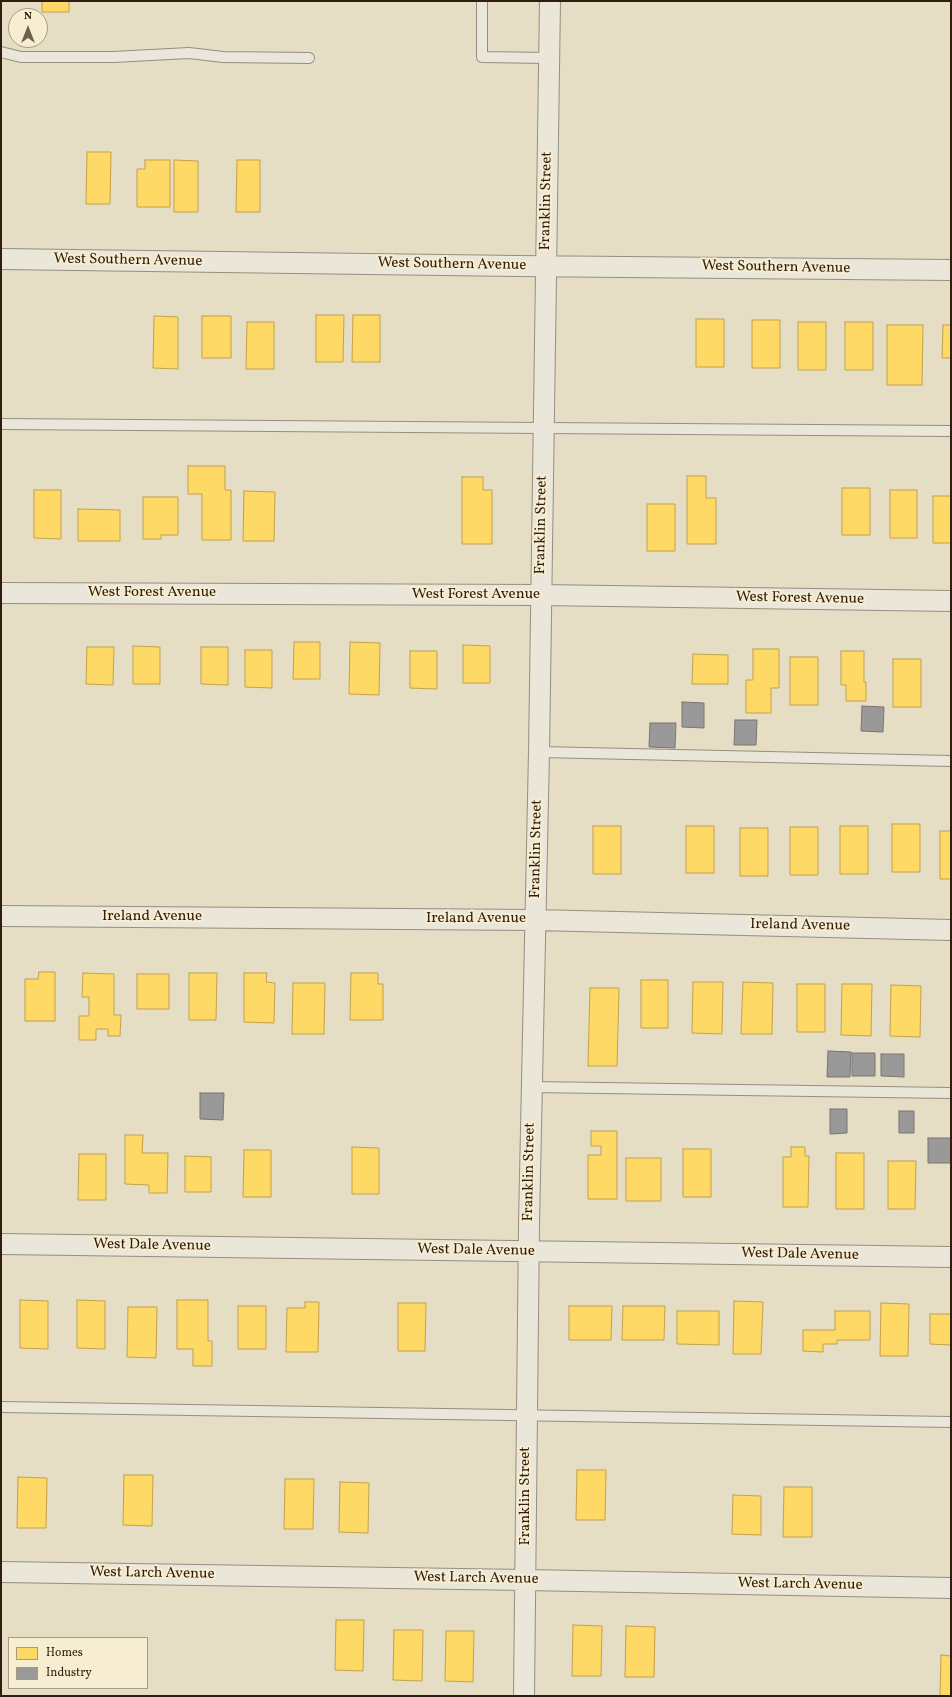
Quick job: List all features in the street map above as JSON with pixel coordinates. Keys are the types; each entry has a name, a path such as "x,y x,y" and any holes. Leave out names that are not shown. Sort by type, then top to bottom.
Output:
{"street":[{"name":"Franklin Street","path":"524,1696 526,1416 539,752 550,1"},
{"name":"West Southern Avenue","path":"1,259 951,270"},
{"name":"West Forest Avenue","path":"1,593 541,595 951,601"},
{"name":"Ireland Avenue","path":"1,916 536,920 951,930"},
{"name":"West Dale Avenue","path":"1,1244 951,1258"},
{"name":"West Larch Avenue","path":"1,1572 951,1588"}],"lane":[{"path":"482,1 482,57 550,58"},
{"path":"1,52 21,56 113,56 189,53 223,56 309,58"},
{"path":"1,424 951,431"},
{"path":"539,752 951,761"},
{"path":"532,1087 951,1093"},
{"path":"1,1407 951,1422"}],"building: Homes":[{"path":"42,1 69,1 69,12 48,12 48,8 42,8"},
{"path":"87,152 111,152 110,204 86,204"},
{"path":"145,160 170,160 170,207 137,207 137,169 145,169"},
{"path":"174,160 198,161 198,212 174,212"},
{"path":"237,160 260,160 260,212 236,212"},
{"path":"316,315 344,315 343,362 316,362"},
{"path":"353,315 380,315 380,362 352,362"},
{"path":"154,316 178,317 178,369 153,368"},
{"path":"202,316 231,316 231,358 202,358"},
{"path":"696,319 724,319 724,367 696,367"},
{"path":"752,320 780,320 780,368 752,368"},
{"path":"247,322 274,322 274,369 246,369"},
{"path":"798,322 826,322 826,370 798,370"},
{"path":"845,322 873,322 873,370 845,370"},
{"path":"887,325 923,325 922,385 887,385"},
{"path":"943,325 951,325 951,358 942,358"},
{"path":"188,466 225,466 225,490 231,490 231,540 202,540 202,494 188,494"},
{"path":"687,476 706,476 706,498 716,498 716,544 687,544"},
{"path":"462,477 483,477 483,490 492,490 492,544 462,544"},
{"path":"842,488 870,488 870,535 842,535"},
{"path":"34,490 61,490 61,539 34,538"},
{"path":"890,490 917,490 917,538 890,538"},
{"path":"244,491 275,492 274,541 243,541"},
{"path":"933,496 951,496 951,543 933,543"},
{"path":"143,497 178,497 178,535 161,535 161,539 143,539"},
{"path":"647,504 675,504 675,551 647,551"},
{"path":"78,509 120,510 120,541 78,541"},
{"path":"294,642 320,642 320,679 293,679"},
{"path":"350,642 380,643 379,695 349,694"},
{"path":"463,645 490,646 490,683 463,683"},
{"path":"133,646 160,647 160,684 133,684"},
{"path":"87,647 114,647 113,685 86,684"},
{"path":"201,647 228,647 228,685 201,684"},
{"path":"753,649 779,649 779,688 771,688 771,713 746,713 746,680 753,680"},
{"path":"245,650 272,650 272,688 245,687"},
{"path":"410,651 437,651 437,689 410,688"},
{"path":"841,651 864,651 864,682 866,682 866,701 846,701 846,685 841,685"},
{"path":"693,654 728,655 728,684 692,684"},
{"path":"790,657 818,657 818,705 790,705"},
{"path":"893,659 921,659 921,707 893,707"},
{"path":"892,824 920,824 920,872 892,872"},
{"path":"593,826 621,826 621,874 593,874"},
{"path":"686,826 714,826 714,873 686,873"},
{"path":"840,826 868,826 868,874 840,874"},
{"path":"790,827 818,827 818,875 790,875"},
{"path":"740,828 768,828 768,876 740,876"},
{"path":"940,831 951,831 951,879 940,879"},
{"path":"39,972 55,972 55,1021 25,1021 25,979 38,979"},
{"path":"83,973 114,974 114,1015 121,1015 120,1036 108,1036 108,1029 96,1029 96,1040 79,1040 79,1016 89,1016 89,997 82,997"},
{"path":"189,973 217,973 216,1020 189,1020"},
{"path":"244,973 267,973 266,982 275,983 274,1023 244,1022"},
{"path":"351,973 378,973 378,984 383,984 383,1020 350,1020"},
{"path":"137,974 169,974 169,1009 137,1009"},
{"path":"641,980 668,980 668,1028 641,1028"},
{"path":"693,982 723,982 722,1034 692,1033"},
{"path":"743,982 773,983 772,1034 741,1034"},
{"path":"293,983 325,983 324,1034 292,1034"},
{"path":"797,984 825,984 825,1032 797,1032"},
{"path":"842,984 872,984 871,1036 841,1035"},
{"path":"891,985 921,986 920,1037 890,1036"},
{"path":"590,988 619,988 617,1066 588,1066"},
{"path":"591,1131 617,1131 617,1199 588,1199 588,1155 601,1155 601,1146 591,1146"},
{"path":"125,1135 143,1135 142,1153 168,1153 167,1193 149,1193 149,1185 125,1184"},
{"path":"352,1147 379,1148 379,1194 352,1194"},
{"path":"791,1147 805,1147 805,1156 809,1156 808,1207 783,1207 783,1157 791,1157"},
{"path":"683,1149 711,1149 711,1197 683,1197"},
{"path":"244,1150 271,1150 271,1197 243,1197"},
{"path":"836,1153 864,1153 864,1209 836,1209"},
{"path":"79,1154 106,1154 106,1200 78,1200"},
{"path":"185,1156 211,1157 211,1192 185,1192"},
{"path":"626,1158 661,1158 661,1201 626,1201"},
{"path":"888,1161 916,1161 915,1209 888,1209"},
{"path":"20,1300 48,1301 48,1349 20,1348"},
{"path":"77,1300 105,1301 105,1349 77,1348"},
{"path":"177,1300 208,1300 208,1341 212,1341 212,1366 193,1366 193,1349 177,1349"},
{"path":"734,1301 763,1302 761,1354 733,1354"},
{"path":"305,1302 319,1302 318,1352 286,1352 287,1308 305,1308"},
{"path":"398,1303 426,1303 425,1351 398,1351"},
{"path":"881,1303 909,1304 908,1356 880,1356"},
{"path":"238,1306 266,1306 266,1349 238,1349"},
{"path":"569,1306 612,1306 611,1340 569,1340"},
{"path":"623,1306 665,1306 664,1340 622,1340"},
{"path":"128,1307 157,1307 156,1358 127,1357"},
{"path":"677,1311 719,1311 719,1345 677,1344"},
{"path":"835,1311 870,1311 870,1340 837,1340 837,1344 823,1344 823,1352 803,1351 803,1330 835,1330"},
{"path":"930,1314 951,1314 951,1345 930,1344"},
{"path":"577,1470 606,1470 605,1520 576,1520"},
{"path":"124,1475 153,1475 152,1526 123,1525"},
{"path":"18,1477 47,1478 46,1528 17,1528"},
{"path":"285,1479 314,1479 313,1529 284,1529"},
{"path":"340,1482 369,1483 368,1533 339,1532"},
{"path":"784,1487 812,1487 812,1537 783,1537"},
{"path":"733,1495 761,1496 761,1535 732,1534"},
{"path":"336,1620 364,1620 363,1671 335,1670"},
{"path":"573,1625 602,1626 601,1676 572,1676"},
{"path":"626,1626 655,1627 654,1677 625,1677"},
{"path":"394,1630 423,1630 422,1681 393,1680"},
{"path":"446,1631 474,1631 473,1682 445,1681"},
{"path":"941,1655 951,1656 951,1696 940,1696"}],"building: Industry":[{"path":"682,702 704,703 704,728 682,727"},
{"path":"862,706 884,707 883,732 861,731"},
{"path":"735,720 757,720 756,745 734,745"},
{"path":"650,723 676,723 675,748 649,747"},
{"path":"828,1051 851,1052 850,1077 827,1077"},
{"path":"852,1053 875,1053 875,1076 852,1076"},
{"path":"881,1054 904,1054 904,1077 881,1076"},
{"path":"200,1093 224,1093 223,1120 200,1119"},
{"path":"830,1109 847,1109 847,1133 830,1134"},
{"path":"899,1111 914,1111 914,1133 899,1133"},
{"path":"928,1138 951,1138 951,1163 928,1163"}]}
